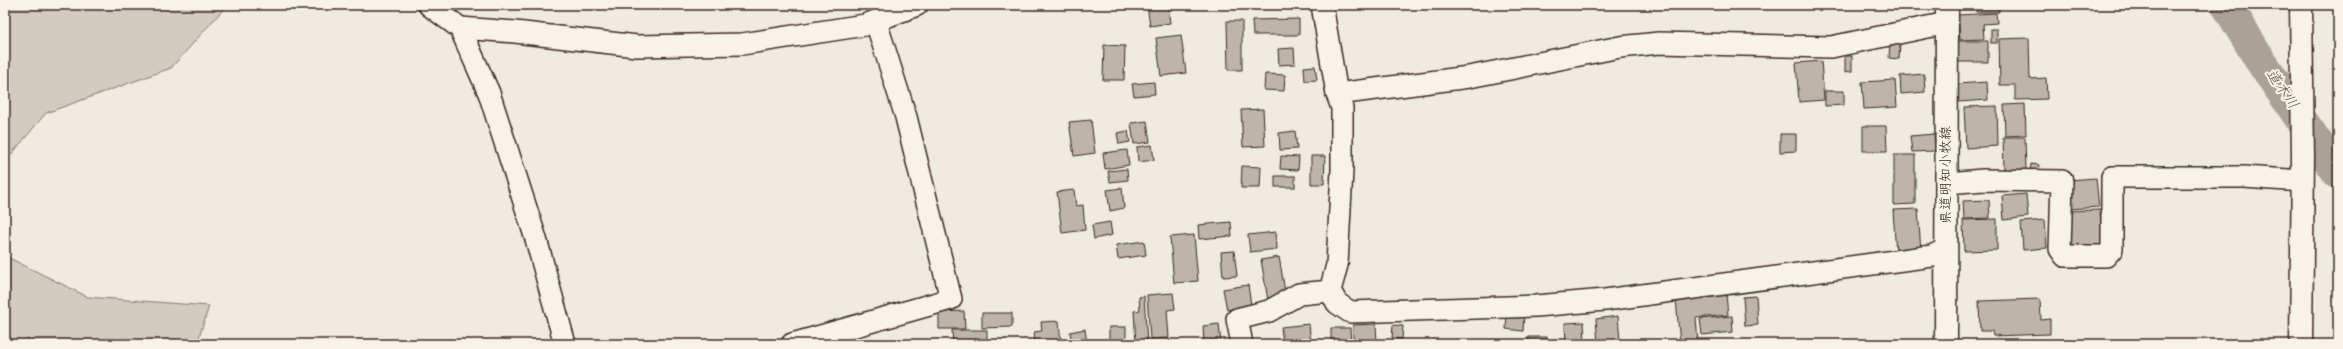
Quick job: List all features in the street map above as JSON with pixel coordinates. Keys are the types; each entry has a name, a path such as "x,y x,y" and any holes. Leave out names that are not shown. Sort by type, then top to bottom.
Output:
{"street":[{"path":"429,5 460,28 489,93 536,240 565,344"},
{"path":"460,28 515,32 637,46 742,44 876,22 917,5"},
{"path":"1322,5 1337,94 1342,108 1342,171 1337,265 1330,291 1337,303 1350,312 1536,306 1605,300 1932,256 1946,249"},
{"path":"2301,5 2303,98 2301,344"},
{"path":"1337,94 1469,77 1620,47 1659,43 1831,47 1947,14"},
{"name":"県道明知小牧線","path":"1946,344 1947,14"},
{"path":"792,344 951,299 906,117 876,22"},
{"path":"1947,183 1983,180 2062,181 2060,249 2065,256 2106,256 2112,249 2112,177 2244,177 2302,181"},
{"path":"1242,344 1237,319 1269,311 1299,294 1330,291"}],"shaded area":[{"path":"5,5 227,5 171,68 46,113 5,162"},
{"path":"5,256 88,297 209,306 197,344 5,344"}],"building":[{"path":"1147,5 1168,5 1170,23 1150,26"},
{"path":"1976,5 1998,5 1999,12 1976,12"},
{"path":"1996,13 1997,23 1983,24 1984,39 1960,40 1958,15"},
{"path":"1299,19 1299,35 1253,35 1252,20"},
{"path":"1227,21 1242,21 1242,70 1228,70"},
{"path":"1991,29 1997,29 1997,43 1991,43"},
{"path":"1181,35 1186,73 1161,76 1156,38"},
{"path":"2029,38 2030,79 2046,78 2047,99 2015,100 2015,85 2000,85 1999,39"},
{"path":"1955,41 1988,41 1988,62 1956,62"},
{"path":"1890,43 1900,44 1899,59 1889,58"},
{"path":"1104,45 1125,46 1124,80 1103,80"},
{"path":"1294,48 1295,64 1279,65 1278,49"},
{"path":"1845,56 1852,56 1852,71 1845,72"},
{"path":"1821,61 1824,100 1799,102 1796,63"},
{"path":"1315,66 1317,80 1305,81 1304,67"},
{"path":"1265,74 1285,75 1284,91 1264,90"},
{"path":"1924,74 1925,92 1901,94 1900,76"},
{"path":"1895,80 1897,107 1864,109 1862,82"},
{"path":"1154,82 1155,94 1134,96 1132,84"},
{"path":"1987,82 1988,100 1958,102 1957,84"},
{"path":"1825,91 1844,91 1844,105 1825,106"},
{"path":"2025,104 2026,135 2005,136 2004,105"},
{"path":"1997,106 1998,146 1966,148 1964,107"},
{"path":"1263,109 1265,146 1243,147 1241,110"},
{"path":"1091,120 1095,153 1074,156 1069,122"},
{"path":"1147,121 1150,142 1134,144 1131,123"},
{"path":"1863,126 1886,126 1887,151 1863,151"},
{"path":"1128,131 1130,142 1119,144 1117,133"},
{"path":"1295,131 1297,149 1280,150 1279,133"},
{"path":"1780,134 1796,134 1796,151 1780,152"},
{"path":"1934,134 1935,151 1912,152 1910,136"},
{"path":"2003,137 2025,137 2026,170 2004,170"},
{"path":"1152,145 1154,160 1138,162 1137,147"},
{"path":"1127,150 1129,165 1105,169 1103,153"},
{"path":"1894,155 1915,155 1915,204 1894,205"},
{"path":"1281,156 1299,157 1298,170 1280,169"},
{"path":"1311,156 1325,156 1324,184 1311,184"},
{"path":"2031,164 2039,165 2038,176 2030,175"},
{"path":"1242,166 1261,167 1260,188 1241,188"},
{"path":"1127,169 1128,180 1110,182 1108,171"},
{"path":"1275,176 1295,176 1295,187 1275,187"},
{"path":"2096,178 2099,207 2070,209 2068,180"},
{"path":"1122,188 1124,208 1110,211 1107,190"},
{"path":"1074,190 1076,206 1083,205 1085,230 1062,233 1057,192"},
{"path":"2026,194 2028,217 2004,220 2002,196"},
{"path":"1989,200 1990,218 1964,219 1963,201"},
{"path":"1918,209 1921,253 1896,255 1893,210"},
{"path":"2100,210 2102,247 2070,248 2069,211"},
{"path":"1997,219 1997,250 1964,251 1963,220"},
{"path":"2045,220 2047,248 2023,250 2021,222"},
{"path":"1110,222 1112,235 1094,239 1092,225"},
{"path":"1231,222 1232,236 1199,239 1198,225"},
{"path":"1276,232 1277,249 1250,252 1248,235"},
{"path":"1194,235 1198,281 1174,283 1170,237"},
{"path":"1144,241 1146,255 1118,259 1116,245"},
{"path":"1234,251 1237,276 1223,277 1221,252"},
{"path":"1279,257 1286,297 1268,300 1261,260"},
{"path":"1248,285 1251,305 1227,310 1223,289"},
{"path":"1173,293 1175,309 1167,310 1169,338 1150,339 1147,295"},
{"path":"1726,294 1728,315 1696,318 1698,343 1707,342 1707,344 1680,344 1676,299"},
{"path":"1144,296 1147,343 1136,344 1134,311 1140,310 1139,297"},
{"path":"1756,296 1758,325 1745,326 1743,297"},
{"path":"2040,299 2041,320 2050,319 2050,334 1993,336 1992,331 1980,331 1979,301"},
{"path":"964,311 965,329 939,329 939,312"},
{"path":"982,313 1012,313 1012,327 982,328"},
{"path":"1507,314 1524,315 1523,331 1506,329"},
{"path":"1618,316 1620,341 1598,343 1596,319"},
{"path":"1732,316 1733,332 1702,335 1700,319"},
{"path":"1059,321 1061,344 1035,344 1034,332 1042,331 1041,322"},
{"path":"1584,322 1585,344 1566,344 1565,323"},
{"path":"1219,324 1221,344 1204,344 1203,326"},
{"path":"1309,324 1311,344 1283,344 1281,327"},
{"path":"1376,324 1377,344 1353,344 1353,325"},
{"path":"1393,325 1403,326 1402,339 1392,338"},
{"path":"1109,327 1126,327 1126,344 1109,344"},
{"path":"1331,328 1350,328 1351,344 1331,344"},
{"path":"1085,329 1087,344 1072,344 1070,332"},
{"path":"952,330 987,330 987,344 953,344"},
{"path":"1528,337 1547,337 1547,344 1529,344"}],"waterway":[{"name":"道木川","path":"2227,5 2260,60 2338,173"}]}
